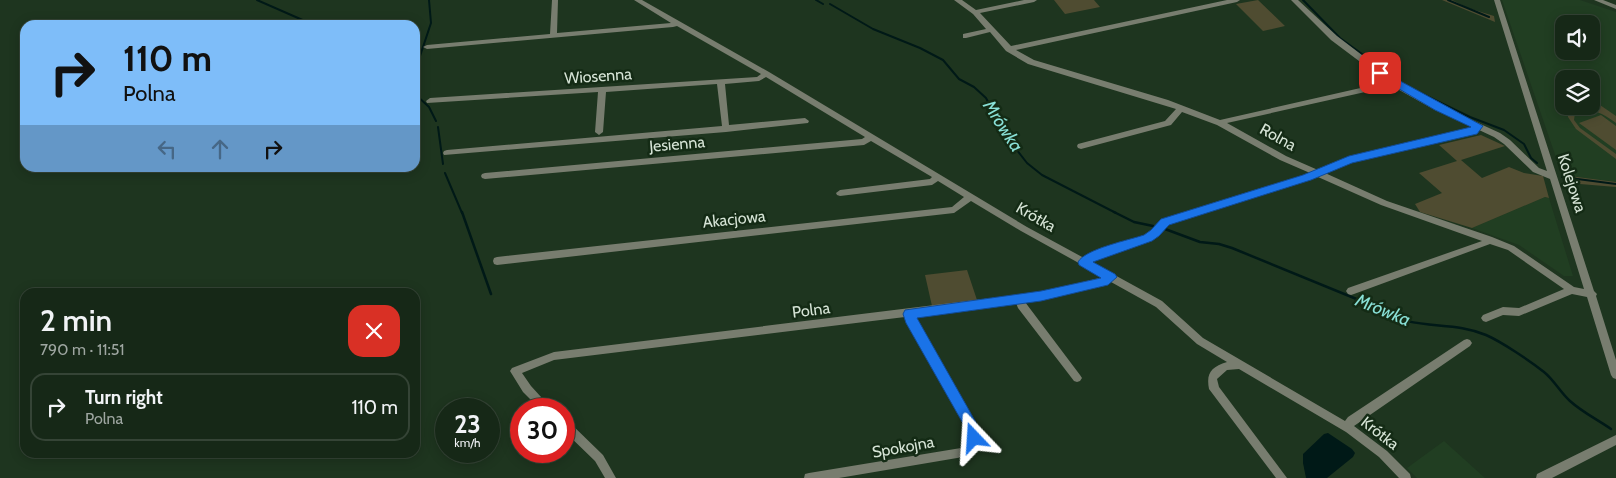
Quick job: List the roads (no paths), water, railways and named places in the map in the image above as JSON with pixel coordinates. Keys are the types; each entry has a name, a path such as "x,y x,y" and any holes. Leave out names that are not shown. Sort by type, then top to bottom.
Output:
{"street":[{"path":"553,35 555,0"},
{"name":"Krótka","path":"637,0 766,74 970,198 1159,304 1200,341 1346,427 1383,454 1406,478"},
{"name":"Rolna","path":"957,0 975,12 1009,49 1023,59 1040,66 1181,108 1220,123 1283,158 1384,203 1516,251 1572,290 1592,294"},
{"path":"975,12 1034,0"},
{"path":"1009,49 1237,0"},
{"path":"1294,0 1334,38 1393,83 1438,108 1478,126 1507,142 1538,171 1554,177"},
{"name":"Kolejowa","path":"1497,0 1592,294 1616,375"},
{"path":"1596,0 1616,6"},
{"path":"427,47 673,25 677,22"},
{"path":"966,36 990,30"},
{"name":"Wiosenna","path":"430,101 721,82 758,79 766,74"},
{"path":"721,82 726,129"},
{"path":"1220,123 1393,83"},
{"path":"599,132 602,90"},
{"path":"1081,146 1168,123 1181,108"},
{"path":"447,153 805,121"},
{"path":"1084,262 1093,256 1148,238 1165,222 1316,173 1349,160 1473,131 1478,126"},
{"name":"Jesienna","path":"485,176 864,142 870,138"},
{"path":"840,193 932,182 936,178"},
{"name":"Akacjowa","path":"497,261 954,210 970,198"},
{"path":"1351,291 1486,244 1490,240"},
{"name":"Polna","path":"536,398 527,389 516,371 554,356 909,314 1065,291 1104,282 1111,277"},
{"path":"1486,318 1503,311 1519,312 1572,290"},
{"path":"1019,298 1021,305 1076,378"},
{"name":"Spokojna","path":"809,478 963,452 970,447 974,438 972,426 912,323 909,314"},
{"path":"1346,427 1352,420 1467,342"},
{"path":"1219,353 1221,360 1219,369 1212,378 1214,389 1282,478"},
{"path":"1219,369 1229,365 1242,366"},
{"path":"575,435 599,458 611,478"},
{"path":"1541,478 1616,440"}],"water":[{"path":"1328,433 1355,453 1353,457 1327,478 1306,478 1303,454 1324,434"}],"waterway":[{"path":"257,0 303,20"},
{"path":"420,56 431,23 429,0"},
{"name":"Mrówka","path":"816,0 823,4"},
{"path":"1303,0 1340,38 1406,86 1470,117 1504,130 1524,144 1531,158 1537,163"},
{"path":"1448,0 1489,17"},
{"name":"Mrówka","path":"830,4 873,29 920,48 943,60 959,79 974,87 986,98 1006,136 1027,163 1042,175 1116,213"},
{"path":"420,99 429,107 436,121"},
{"path":"438,127 443,164"},
{"path":"445,173 462,213"},
{"path":"1562,177 1616,184"},
{"path":"462,212 491,294"},
{"name":"Mrówka","path":"1116,213 1134,222 1153,226"},
{"name":"Mrówka","path":"1165,229 1200,242 1219,244 1232,248 1404,320 1472,330 1486,335 1508,347 1548,375 1575,405 1611,429"}]}
